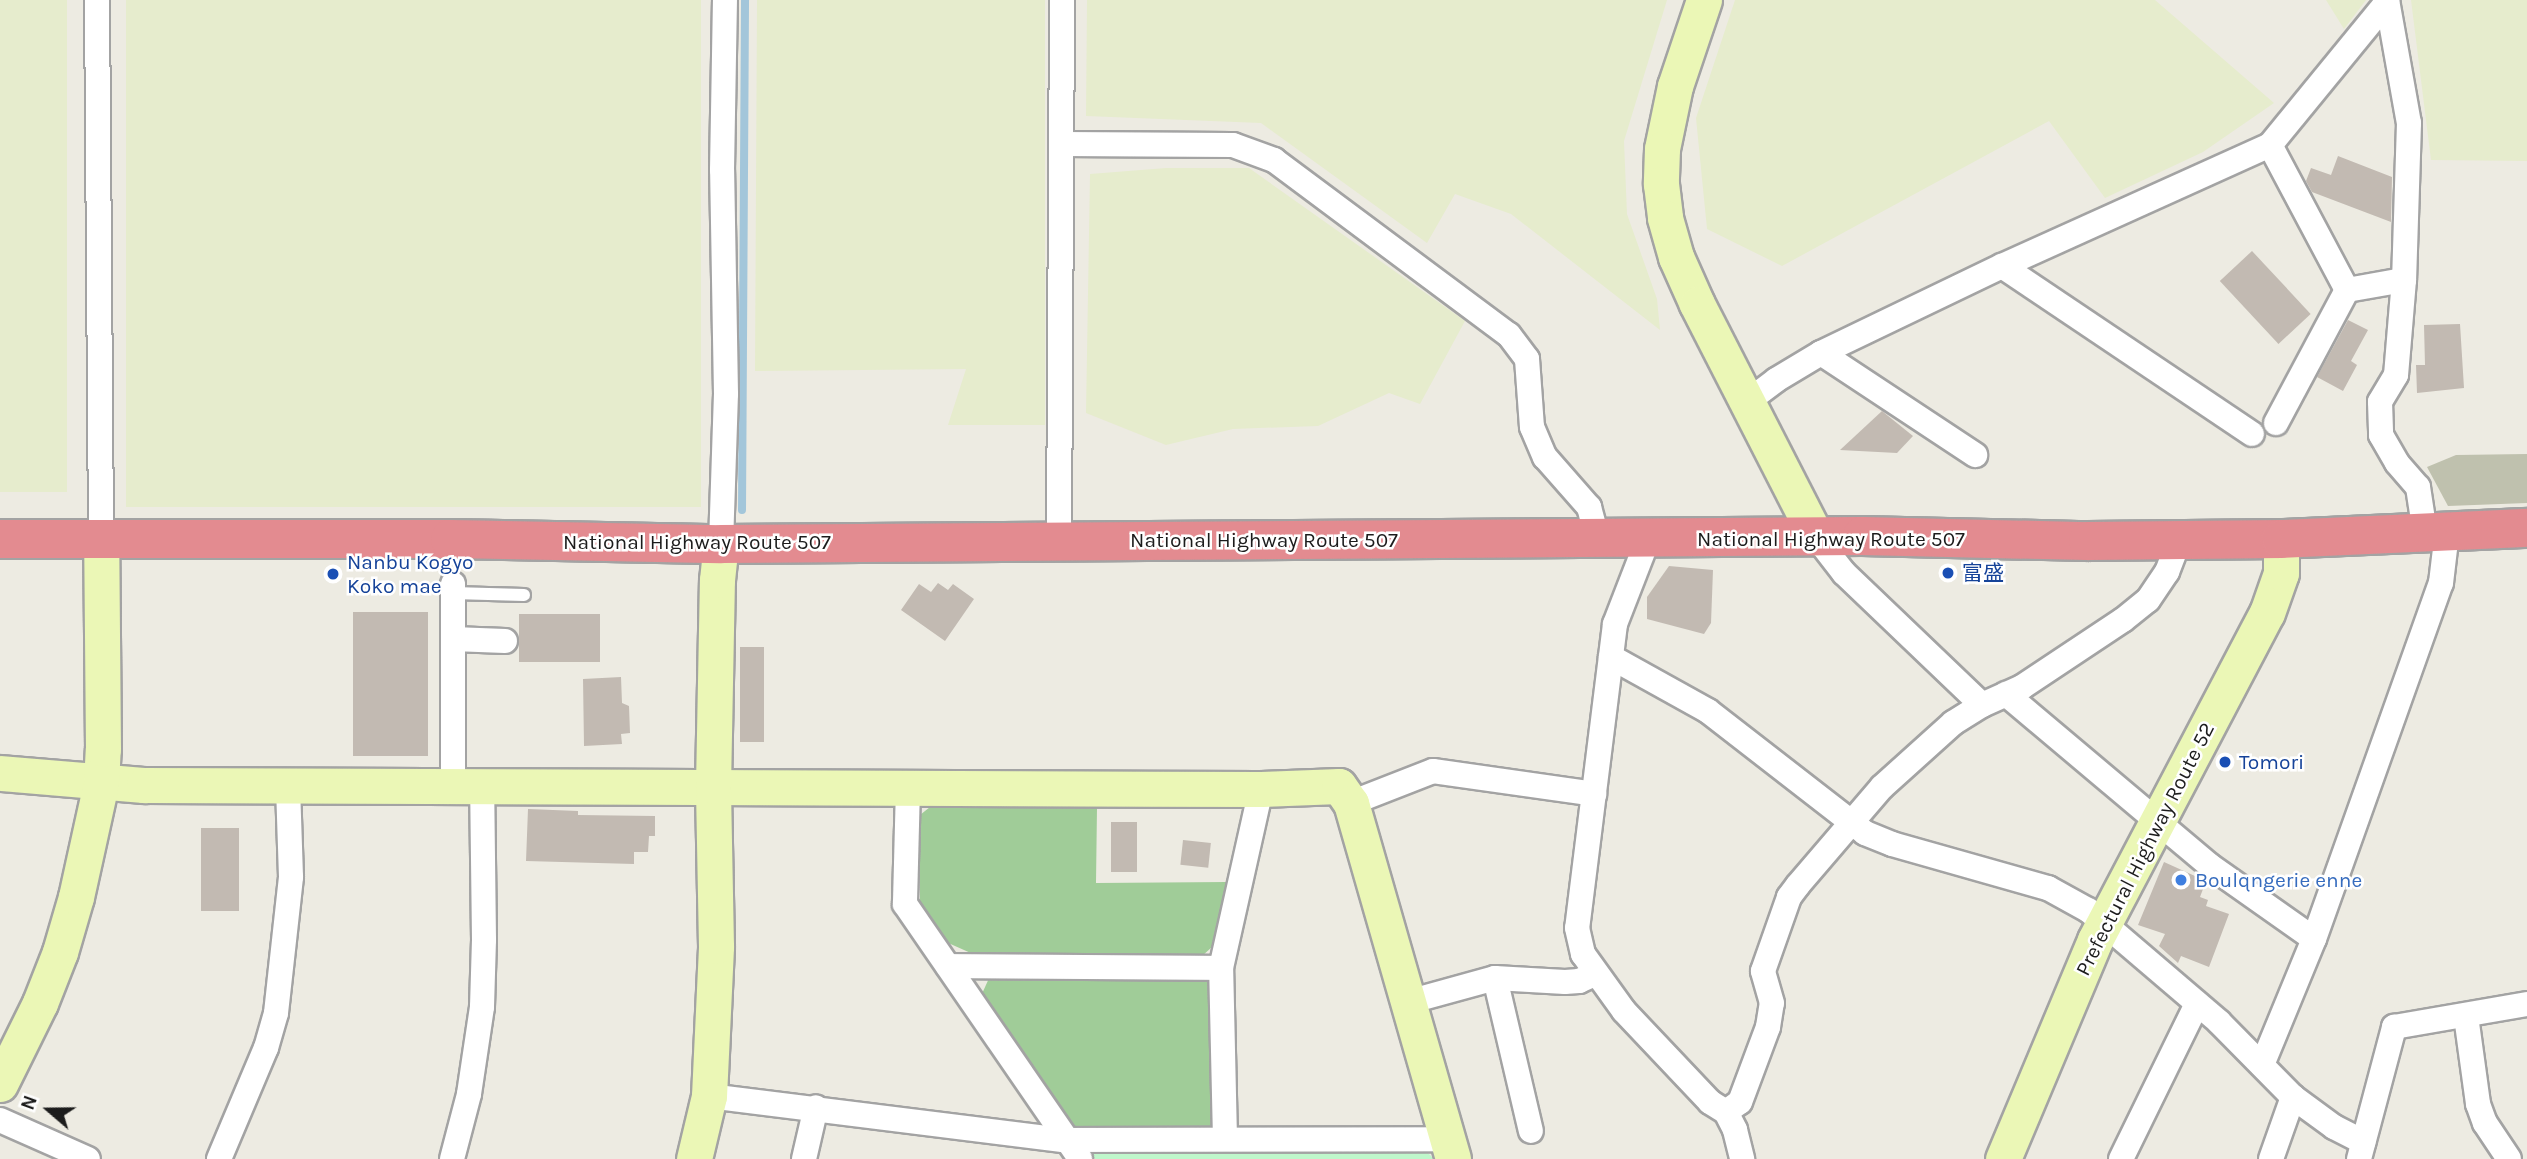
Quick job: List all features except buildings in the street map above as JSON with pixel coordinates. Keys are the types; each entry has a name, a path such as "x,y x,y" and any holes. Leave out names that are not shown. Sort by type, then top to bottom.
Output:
{"highway":[{"name":"National Highway Route 507","path":"0,539 721,544 1816,537 2179,540 2281,539 2527,528"}],"street":[{"path":"0,1084 40,1003 60,953 76,897 101,783 97,0"},
{"path":"694,1159 709,1096 716,946 713,786 717,580 721,544 726,394 722,170 725,0"},
{"path":"1059,541 1062,0"},
{"path":"1704,0 1668,118 1661,184 1665,218 1676,257 1816,537 1844,573 1982,705"},
{"path":"1747,402 1821,353 2002,266 2270,145 2387,1"},
{"path":"2262,1065 2314,939 2441,583 2436,532 2418,487 2397,463 2381,435 2380,402 2396,375 2404,279 2409,123 2387,1"},
{"path":"1061,144 1233,145 1275,160 1509,335 1527,359 1532,427 1545,457 1589,507 1598,540"},
{"path":"2270,145 2347,290"},
{"path":"2002,266 2252,434"},
{"path":"2347,290 2404,279"},
{"path":"2276,423 2347,290"},
{"path":"1821,353 1975,455"},
{"path":"1648,539 1620,606 1611,657 1577,928 1583,954 1595,974 1670,1063 1710,1102 1726,1112 1735,1130 1742,1159"},
{"name":"Prefectural Highway Route 52","path":"2003,1159 2024,1103 2104,921 2267,613 2281,573 2281,539"},
{"path":"1726,1112 1740,1101 1768,1027 1772,1003 1763,971 1789,897 1849,823 1919,752 1952,723 1982,705 2022,687 2123,620 2148,600 2167,572 2179,540"},
{"path":"452,1159 469,1094 481,1007 484,940 453,639 453,589"},
{"path":"453,639 505,641"},
{"path":"1611,657 1708,710 1849,823 1892,844 2048,888 2104,921 2197,1004 2293,1097 2361,1151 2394,1027 2527,1003"},
{"path":"2006,694 2209,865 2314,939"},
{"path":"1351,803 1433,771 1594,794"},
{"path":"0,773 101,783 288,786 1261,789 1339,786 1351,803 1450,1149 1225,1139 1064,1140 816,1107 709,1096"},
{"path":"219,1159 266,1048 276,1013 291,877 288,786"},
{"path":"908,787 905,904 1064,1140 1080,1159"},
{"path":"1225,1139 1221,968 1261,789"},
{"path":"948,966 1221,968"},
{"path":"1408,1002 1495,978 1565,982 1579,981 1595,974"},
{"path":"1495,978 1531,1131"},
{"path":"2122,1159 2197,1004"},
{"path":"2466,1016 2478,1104 2485,1123 2509,1159"},
{"path":"2270,1159 2293,1097"},
{"path":"804,1159 816,1107"},
{"path":"0,1120 88,1159"}],"lane":[{"path":"453,589 524,595"}],"shaded area":[{"path":"0,0 67,0 67,492 0,492"},
{"path":"126,0 701,0 701,507 126,507"},
{"path":"757,0 1045,0 1045,425 948,425 966,369 755,371"},
{"path":"1087,0 1667,0 1624,141 1627,214 1657,299 1660,330 1511,214 1455,194 1427,243 1261,123 1086,116"},
{"path":"1735,0 2155,0 2274,103 2203,152 2105,198 2049,121 1782,266 1707,229 1696,118"},
{"path":"2326,0 2366,0 2344,29"},
{"path":"2411,0 2527,0 2527,161 2431,160"},
{"path":"1166,168 1249,168 1465,321 1420,404 1389,393 1318,426 1233,429 1166,445 1086,413 1090,174"},
{"path":"2527,454 2527,503 2448,506 2427,467 2456,455"}],"green space":[{"path":"930,807 1097,808 1096,883 1227,882 1212,947 1202,956 973,954 946,942 920,904 920,815"},
{"path":"990,976 1205,978 1212,984 1215,1120 1207,1130 1085,1130 1068,1124 981,996"},
{"path":"1424,1149 1434,1159 1095,1159 1089,1152"}],"waterway":[{"path":"742,510 745,0"}],"place":[{"name":"富盛","path":"1948,573"},
{"name":"Nanbu Kogyo Koko mae","path":"333,574"},
{"name":"Tomori","path":"2225,762"},
{"name":"Boulqngerie enne","path":"2181,880"}]}
